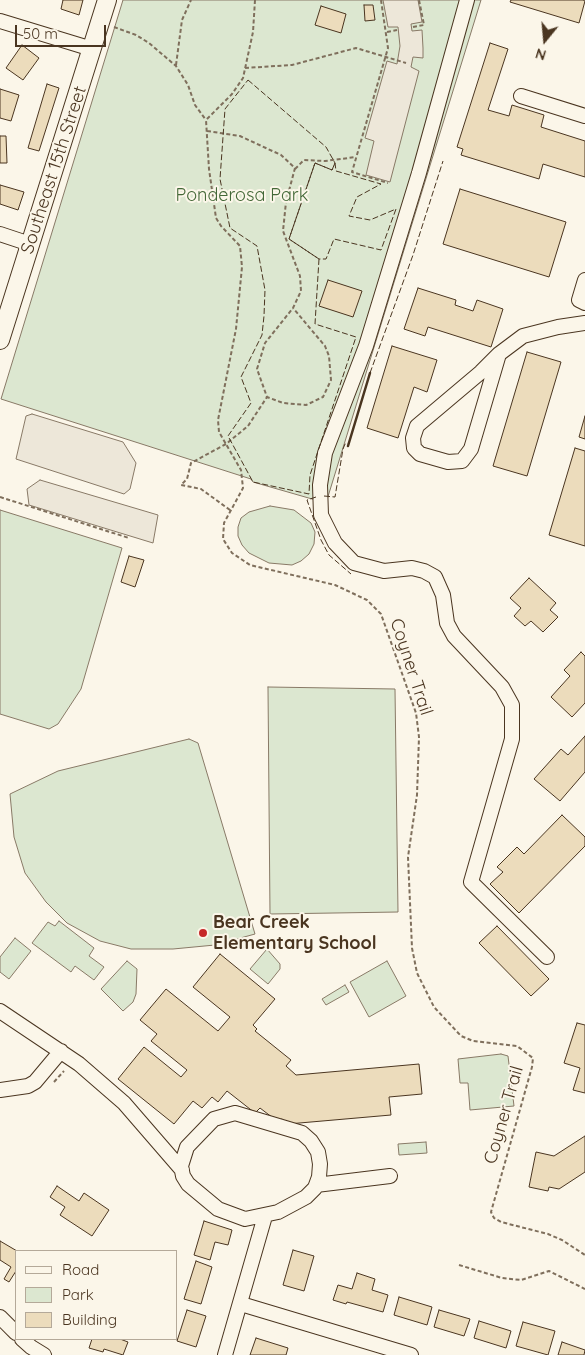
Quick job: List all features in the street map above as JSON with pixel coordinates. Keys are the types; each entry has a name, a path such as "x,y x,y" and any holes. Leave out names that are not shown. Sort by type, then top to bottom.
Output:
{"main road":[{"name":"Southeast 15th Street","path":"0,340 107,0"}],"street":[{"path":"467,0 419,173 366,346 325,453 320,485 321,515 335,543 354,563 384,571 412,568 424,571 435,577 443,595 447,622 454,636 502,687 512,705 512,738 471,882 547,957"},
{"path":"0,21 92,49"},
{"path":"521,96 585,116"},
{"path":"0,234 30,244"},
{"path":"585,280 579,300 585,303"},
{"path":"498,354 471,449 462,461 448,462 420,454 414,448 413,438 417,426 466,385 498,354 522,336 585,323"},
{"path":"0,1011 79,1064 124,1103 182,1170 188,1184 218,1208 246,1218 265,1216 296,1204 306,1197 316,1185 320,1164 318,1152 312,1142 302,1133 234,1113 214,1119 205,1126 186,1148 182,1156 182,1170"},
{"path":"0,1090 20,1088 35,1082 61,1051"},
{"path":"316,1185 390,1176"},
{"path":"225,1355 265,1216"},
{"path":"241,1304 411,1355"},
{"path":"0,1317 15,1332"},
{"path":"23,1340 44,1355"}],"path":[{"path":"176,66 182,20 191,0"},
{"path":"100,22 136,35 176,66 188,85 195,105 206,120 232,94 243,78 253,32 255,0"},
{"path":"381,0 386,32 386,56 352,172 388,183"},
{"path":"413,27 424,26 419,0"},
{"path":"386,32 397,30"},
{"path":"245,68 262,65 292,65 356,48 406,62"},
{"name":"Coyner Trail","path":"206,120 209,169 216,218 240,246 242,267 236,329 218,420 219,432 241,470 244,488 224,523 223,539 232,553 250,565 335,585 367,600 381,614 416,713 419,737 417,795 408,856 412,948 418,973 434,1007 461,1036 473,1041 517,1046 528,1052 533,1058 491,1212 494,1218 501,1222 548,1234 562,1240 585,1255"},
{"path":"207,131 240,136 281,155 295,169"},
{"path":"230,510 219,500 200,489 181,485 187,479 191,463 226,444 248,426 266,397 258,369 266,343 293,308 301,291 300,276 283,231 286,202 295,169 304,160 325,161 356,157"},
{"path":"266,397 283,403 306,405 323,398 331,380 329,356 325,346 293,308"},
{"path":"0,497 129,538"},
{"path":"459,1264 502,1278 521,1280 549,1271 585,1289"}],"green space":[{"name":"Ponderosa Park","path":"123,0 481,0 326,503 253,482 251,479 1,399"},
{"path":"270,506 294,510 311,523 315,532 314,544 309,554 301,561 292,565 269,563 249,553 242,545 238,536 241,518 249,512"},
{"path":"0,510 122,548 81,689 58,724 49,729 0,714"},
{"path":"268,687 395,689 398,912 270,914"},
{"path":"189,739 198,743 255,934 215,945 173,949 131,949 100,941 67,923 46,902 25,873 14,837 10,794 58,771"},
{"path":"59,921 94,948 89,956 104,967 94,980 75,966 71,972 32,943 48,922 55,926"},
{"path":"15,938 31,951 9,979 0,972 0,957"},
{"path":"267,949 280,964 280,969 268,984 250,969"},
{"path":"127,961 137,969 136,994 133,1002 123,1011 101,989"},
{"path":"387,961 406,996 369,1017 350,982"},
{"path":"345,985 349,992 326,1005 322,999"},
{"path":"501,1054 508,1056 514,1106 470,1110 468,1083 460,1083 458,1059"},
{"path":"426,1142 427,1153 399,1155 398,1144"}],"shaded area":[{"path":"383,0 418,0 422,22 411,24 412,31 422,30 423,58 413,57 411,67 419,71 390,182 366,175 374,141 365,138 387,61 397,64 400,46 398,27 388,27"},
{"path":"32,414 123,442 136,463 130,489 124,494 16,459 26,416"},
{"path":"40,480 158,515 153,543 29,505 27,489"}],"building":[{"path":"63,0 83,0 79,15 61,9"},
{"path":"511,0 585,1 579,23 510,2"},
{"path":"364,5 373,5 375,20 365,21"},
{"path":"321,6 346,14 341,33 315,25"},
{"path":"490,43 508,49 488,110 509,116 512,105 544,115 541,127 585,141 585,177 543,164 539,179 461,155 463,149 457,147"},
{"path":"22,45 39,58 23,80 6,68"},
{"path":"47,84 59,88 39,151 28,148"},
{"path":"0,89 19,95 11,121 0,118"},
{"path":"0,136 6,136 7,163 0,163"},
{"path":"0,185 24,192 18,210 0,204"},
{"path":"460,189 566,222 549,277 443,244"},
{"path":"328,280 362,291 353,317 319,306"},
{"path":"418,288 456,300 455,305 473,311 477,300 503,309 491,347 428,327 425,336 404,329"},
{"path":"392,346 437,360 427,392 414,387 398,438 367,428"},
{"path":"527,352 561,362 527,476 493,466"},
{"path":"585,416 585,439 579,437"},
{"path":"575,448 585,451 585,546 549,535"},
{"path":"129,556 144,560 135,587 121,582"},
{"path":"529,578 556,603 550,610 558,617 543,632 531,621 525,626 514,616 521,608 510,598"},
{"path":"581,652 585,656 585,703 572,717 551,697 570,676 564,670"},
{"path":"585,736 585,772 560,801 534,779 561,749 568,755"},
{"path":"562,815 585,837 585,846 519,913 490,884 503,872 497,867 517,847 524,854"},
{"path":"497,926 549,979 531,996 479,943"},
{"path":"220,954 275,999 253,1025 257,1029 255,1031 291,1060 286,1066 296,1075 419,1064 422,1094 389,1097 391,1115 288,1124 282,1119 277,1121 260,1108 255,1113 227,1091 218,1102 212,1097 202,1108 193,1101 174,1124 118,1079 144,1047 181,1077 187,1070 151,1041 157,1034 140,1020 166,989 218,1031 230,1017 193,987"},
{"path":"577,1023 585,1025 585,1093 573,1090 580,1068 564,1063"},
{"path":"585,1136 585,1172 559,1189 549,1187 548,1191 529,1187 536,1152 554,1156"},
{"path":"57,1186 79,1201 84,1193 109,1210 92,1236 60,1215 65,1207 50,1197"},
{"path":"204,1221 232,1230 228,1245 215,1242 210,1260 194,1255"},
{"path":"0,1241 15,1250 15,1273 9,1282 4,1279 11,1267 0,1260"},
{"path":"293,1250 314,1256 304,1291 283,1285"},
{"path":"196,1261 212,1267 201,1304 184,1299"},
{"path":"357,1273 375,1279 372,1290 388,1295 383,1312 333,1300 338,1285 352,1289"},
{"path":"399,1297 432,1307 427,1325 394,1315"},
{"path":"187,1310 206,1316 196,1347 177,1341"},
{"path":"439,1310 470,1319 464,1336 434,1327"},
{"path":"479,1321 511,1331 506,1348 474,1338"},
{"path":"523,1322 555,1331 548,1355 516,1346"},
{"path":"256,1338 288,1348 286,1355 250,1355"},
{"path":"92,1340 123,1340 128,1342 123,1355 104,1349 103,1352 89,1348"},
{"path":"562,1342 585,1350 584,1355 558,1355"}],"fence":[{"path":"248,80 326,147 335,163 332,170 315,163 289,239 319,259 315,324 356,337 310,475 309,494 253,482 228,436 251,403 241,377 262,335 264,316 265,290 257,246 230,228 220,179 225,109 248,80"},
{"path":"370,373 413,255 443,161"},
{"path":"315,163 332,170 335,163 336,171 381,184 357,197 349,216 370,220 396,209 381,250 334,239 326,259 319,259 289,239 315,163"},
{"path":"324,496 335,497 343,449 345,444 349,443"},
{"path":"316,497 307,500 321,540 329,555 351,574"}],"wall":[{"path":"348,446 370,373"}],"place":[{"name":"Bear Creek Elementary School","path":"203,933"}]}
